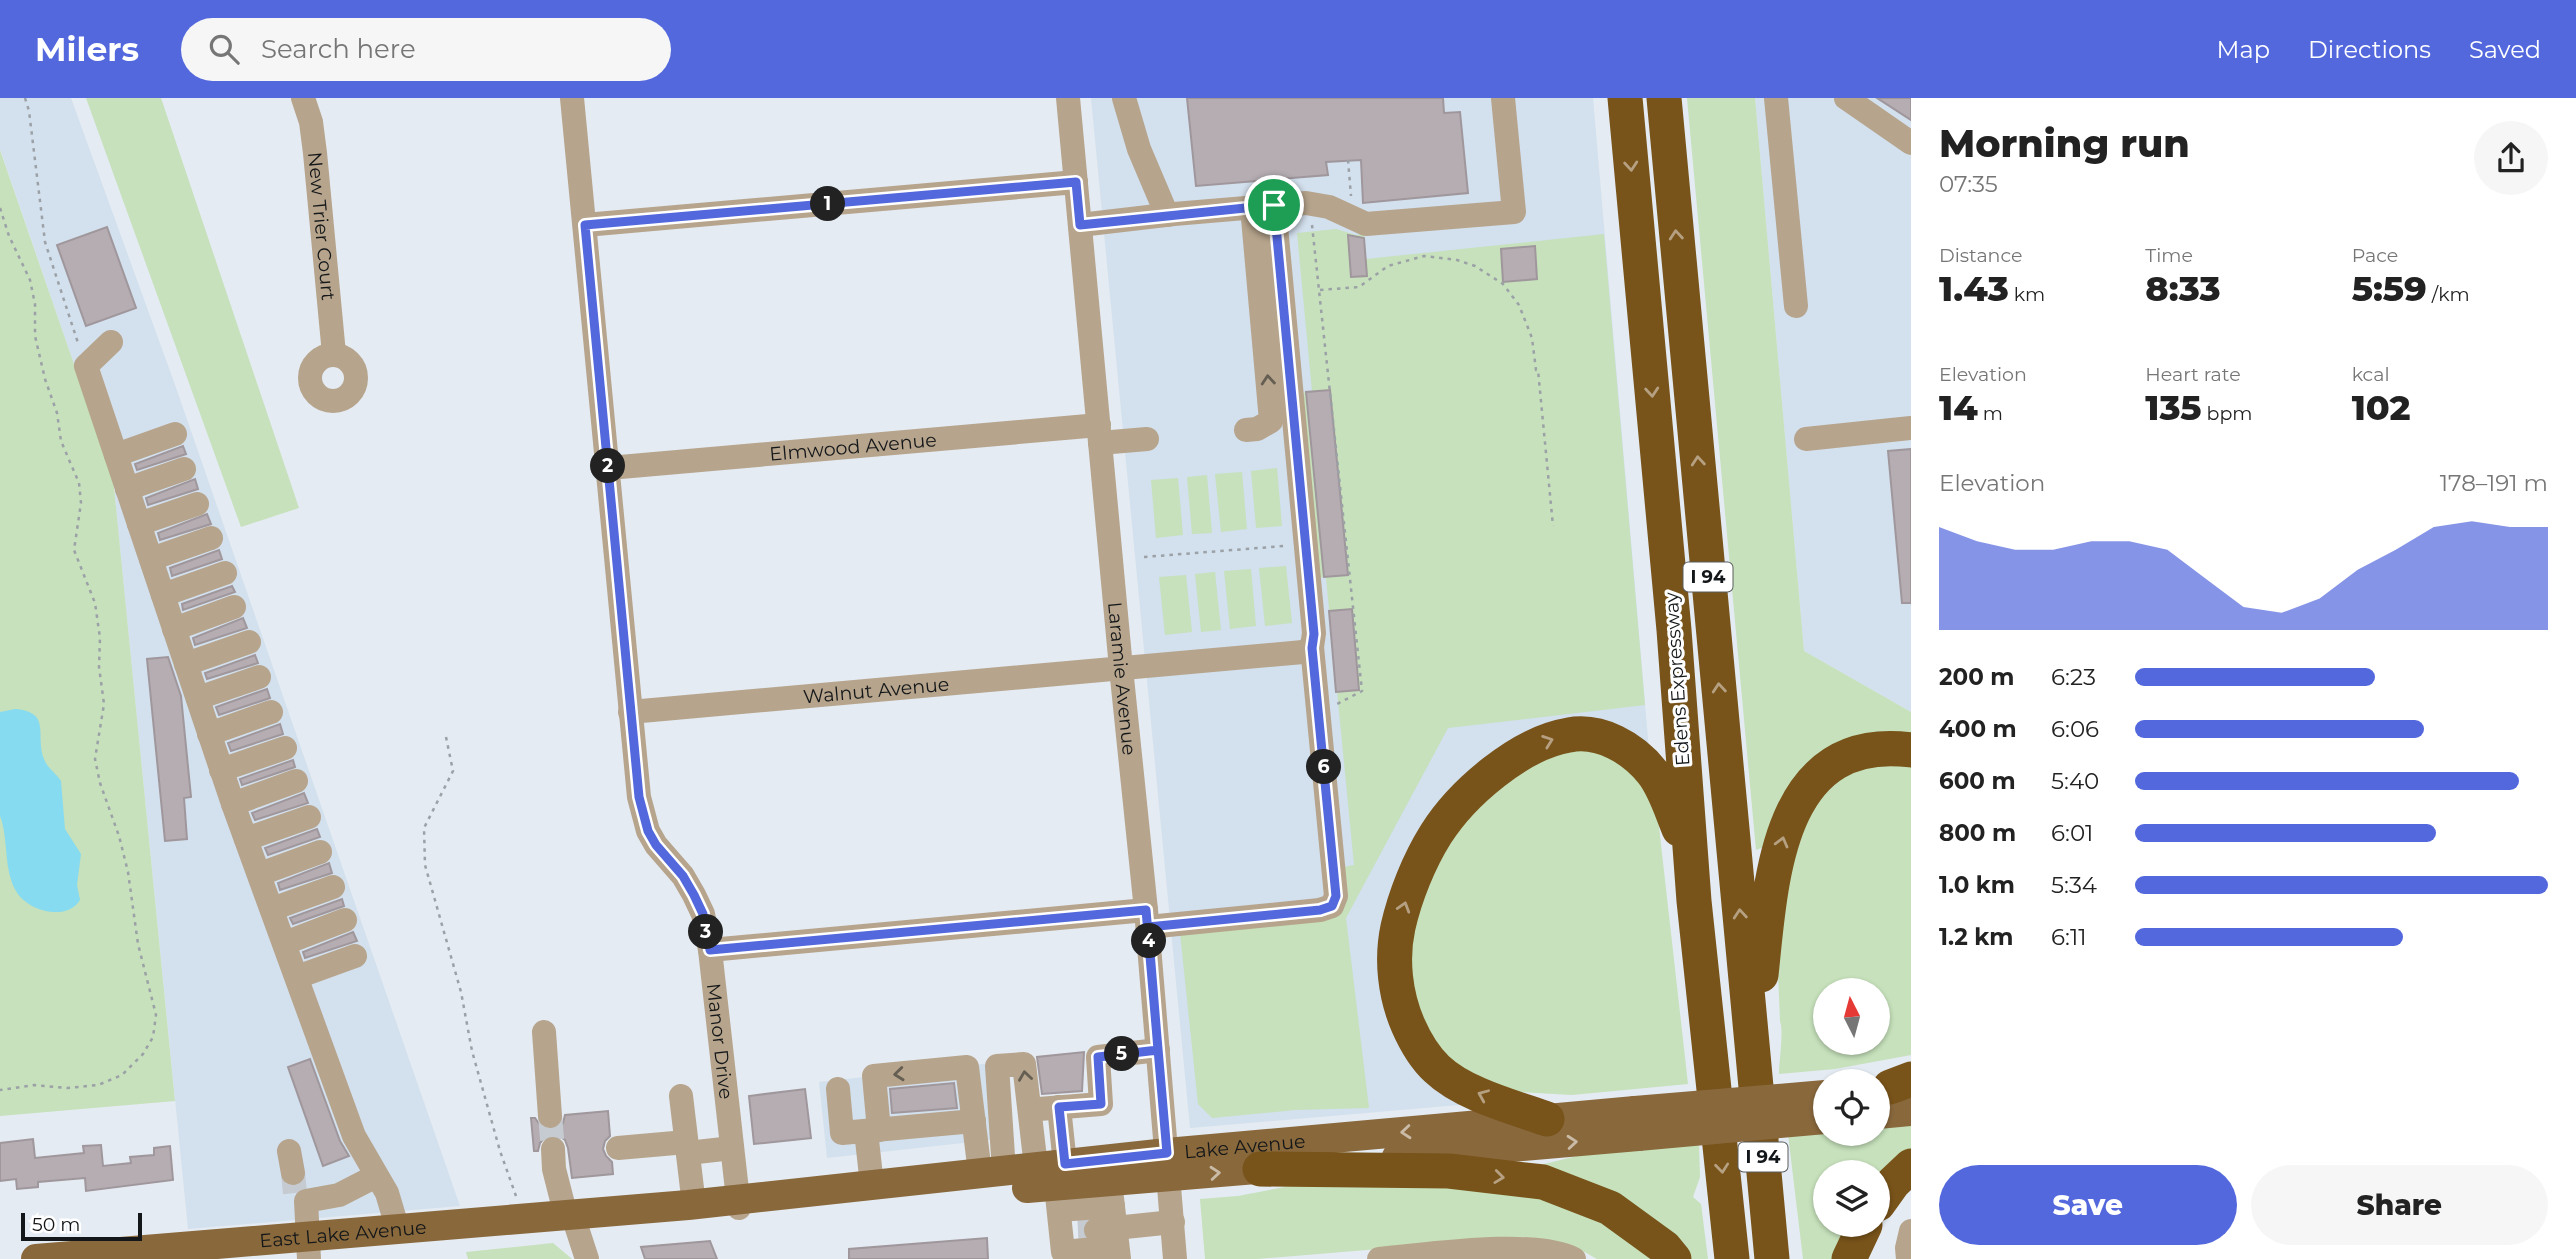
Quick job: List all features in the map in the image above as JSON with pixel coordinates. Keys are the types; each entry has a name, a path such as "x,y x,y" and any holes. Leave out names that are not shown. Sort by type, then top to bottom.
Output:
{"highway":[{"name":"Edens Expressway","path":"1625,98 1674,630 1690,856 1732,1259"},
{"name":"Edens Expressway","path":"1664,98 1772,1259"},
{"path":"1547,1119 1483,1096 1437,1070 1423,1052 1402,1010 1394,956 1398,928 1407,897 1435,835 1470,794 1524,752 1546,741 1571,734 1591,735 1612,740 1634,754 1652,772 1666,796 1690,856"},
{"path":"1753,1055 1767,920 1788,820 1799,798 1812,781 1829,766 1846,757 1868,750 1911,750"},
{"path":"1890,1187 1911,1166"},
{"path":"1260,1169 1449,1171 1543,1182 1609,1208 1665,1248 1674,1259"},
{"path":"1849,1259 1859,1237"}],"main road":[{"name":"Lake Avenue","path":"1085,1212 1168,1165 1260,1169 1636,1124 1813,1097"},
{"name":"Lake Avenue","path":"525,1220 694,1205 739,1204 766,1209 1085,1212 1168,1165 1547,1119 1636,1124 1813,1119"},
{"name":"Lake Avenue","path":"625,1211 739,1204 872,1185 992,1172 1085,1212"},
{"name":"East Lake Avenue","path":"36,1259 309,1248 398,1230 525,1220"}],"street":[{"name":"New Trier Court","path":"303,98 311,122 315,153 334,354"},
{"name":"Manor Drive","path":"572,98 630,712 643,815 656,845 683,876 703,914 710,950 739,1204"},
{"name":"Laramie Avenue","path":"1068,98 1147,919 1175,1259"},
{"path":"1124,98 1139,149 1167,215"},
{"path":"1080,225 1310,203 1329,207 1366,224 1514,212 1503,98"},
{"path":"1776,98 1796,306"},
{"path":"1846,98 1911,143"},
{"path":"585,225 1076,182"},
{"path":"710,950 1147,919 1320,910 1332,906 1336,896 1312,648 1314,634 1295,429 1263,206"},
{"path":"1263,206 1271,421 1252,430 1295,429"},
{"path":"111,342 86,366 233,804 354,1136 393,1207 398,1230"},
{"path":"1805,439 1911,428"},
{"path":"116,455 175,434"},
{"name":"Elmwood Avenue","path":"608,468 1100,434 1147,439"},
{"path":"127,489 184,469"},
{"path":"139,524 197,504"},
{"path":"151,559 211,538"},
{"path":"163,595 225,573"},
{"path":"174,629 234,607"},
{"path":"186,664 249,642"},
{"name":"Walnut Avenue","path":"630,712 1303,652 1312,648"},
{"path":"198,698 259,677"},
{"path":"209,734 271,712"},
{"path":"221,769 285,748"},
{"path":"233,804 296,782"},
{"path":"246,839 309,817"},
{"path":"260,874 320,852"},
{"path":"272,909 333,887"},
{"path":"285,943 345,920"},
{"path":"297,977 355,956"},
{"path":"544,1032 550,1116"},
{"path":"1085,1212 1049,1108 1101,1104 1098,1057 1158,1050"},
{"path":"992,1172 997,1066 1024,1064 1085,1212"},
{"path":"872,1185 874,1076 967,1068 974,1121 992,1172"},
{"path":"838,1090 842,1133 974,1121"},
{"path":"681,1096 694,1205"},
{"path":"618,1149 732,1148"},
{"path":"553,1149 554,1169 587,1259"},
{"path":"309,1248 296,1179 339,1195 376,1176"},
{"path":"1085,1212 1173,1222"},
{"path":"1908,1259 1907,1248 1911,1231"},
{"path":"1379,1259 1532,1249 1554,1252 1574,1259"}],"path":[{"path":"25,98 29,111 45,242 86,366"},
{"path":"1348,160 1352,200"},
{"path":"1310,203 1362,691 1337,704"},
{"path":"0,208 9,236 30,281 35,304 35,337 45,379 57,413 61,441 79,482 81,503 74,550 94,603 100,638 99,667 104,704 95,759 128,872 138,944 156,1015 153,1037 148,1046 122,1075 98,1085 67,1088 23,1086 0,1090"},
{"path":"1320,290 1359,287 1388,266 1424,256 1466,263 1503,284 1520,305 1532,338 1538,370 1553,526"},
{"path":"1144,557 1285,545"},
{"path":"446,737 453,771 424,828 425,865 461,992 475,1064 500,1151 525,1220"}],"shaded area":[{"path":"0,98 71,98 174,382 460,1206 188,1229 113,477 0,149"},
{"path":"1091,98 1593,98 1649,750 1471,1104 1190,1128"},
{"path":"1755,98 1911,98 1911,712 1804,651"},
{"path":"991,1063 999,1139 827,1158 819,1082"}],"green space":[{"path":"86,98 161,98 299,508 241,527"},
{"path":"1687,98 1755,98 1804,651 1911,712 1911,735 1873,734 1769,845 1756,850"},
{"path":"0,150 113,477 175,1101 0,1116"},
{"path":"1336,229 1356,235 1364,234 1366,259 1604,234 1645,705 1448,728 1346,918 1369,1108 1295,1110 1212,1118 1198,1104 1180,933 1335,917 1343,867 1354,865 1326,578 1320,577 1302,393 1312,391 1297,233"},
{"path":"1277,468 1282,526 1256,528 1251,471"},
{"path":"1242,472 1247,529 1221,532 1215,474"},
{"path":"1207,475 1212,533 1192,534 1187,477"},
{"path":"1178,478 1183,535 1156,538 1151,480"},
{"path":"1286,566 1292,623 1265,626 1259,568"},
{"path":"1251,569 1256,626 1230,629 1224,571"},
{"path":"1215,572 1221,630 1201,632 1195,574"},
{"path":"1186,575 1192,632 1165,635 1159,577"},
{"path":"1592,749 1633,768 1658,818 1688,1084 1572,1095 1518,1092 1466,1075 1426,1032 1413,1002 1411,940 1430,871 1479,801 1549,752"},
{"path":"1911,760 1911,1055 1835,1069 1779,1074 1782,1032 1778,972 1782,906 1806,811 1854,767"},
{"path":"1911,1123 1911,1152 1890,1174 1890,1160 1813,1160 1813,1237 1847,1237 1837,1259 1803,1259 1788,1134 1813,1132 1813,1146 1890,1146 1890,1125"},
{"path":"1699,1144 1700,1177 1693,1197 1701,1204 1708,1259 1683,1259 1524,1169 1589,1153"},
{"path":"1479,1184 1583,1209 1655,1259 1597,1259 1579,1249 1551,1240 1524,1237 1257,1259 1205,1259 1200,1199 1238,1196 1295,1185"},
{"path":"553,1243 572,1259 468,1259 466,1252"}],"water":[{"path":"15,709 26,711 38,720 44,759 61,781 65,829 81,854 77,885 80,900 66,911 47,911 29,904 16,891 9,873 0,816 0,712"}],"building":[{"path":"1187,98 1443,98 1444,113 1460,112 1468,193 1363,203 1361,160 1326,162 1328,175 1196,186"},
{"path":"1877,98 1911,98 1911,120"},
{"path":"107,227 136,308 86,326 57,245"},
{"path":"1348,235 1364,238 1367,276 1351,277"},
{"path":"1535,246 1537,279 1503,282 1501,249"},
{"path":"1330,390 1348,575 1324,577 1306,392"},
{"path":"183,446 186,454 137,470 135,464"},
{"path":"1911,449 1911,603 1902,603 1888,451"},
{"path":"195,479 198,489 148,505 146,498"},
{"path":"207,514 211,524 160,540 158,533"},
{"path":"219,550 222,559 172,576 170,568"},
{"path":"232,586 235,592 183,610 182,604"},
{"path":"1352,609 1359,690 1336,692 1329,611"},
{"path":"243,618 247,628 195,645 193,638"},
{"path":"255,655 258,663 207,679 205,673"},
{"path":"168,657 181,696 191,797 184,798 187,839 165,841 147,659"},
{"path":"267,689 270,698 219,715 216,707"},
{"path":"280,724 283,734 231,751 228,743"},
{"path":"293,760 295,767 242,785 240,779"},
{"path":"304,793 308,803 255,820 252,813"},
{"path":"317,829 320,837 268,855 265,848"},
{"path":"329,863 332,873 280,890 278,883"},
{"path":"342,899 344,906 293,924 290,918"},
{"path":"353,932 357,941 305,958 303,952"},
{"path":"1084,1052 1082,1091 1042,1094 1037,1057"},
{"path":"310,1059 340,1141 349,1156 323,1166 288,1067"},
{"path":"954,1083 957,1108 892,1113 890,1089"},
{"path":"805,1089 811,1138 754,1144 749,1096"},
{"path":"608,1111 610,1136 603,1149 612,1162 613,1174 572,1178 568,1148 565,1140 559,1136 546,1136 538,1151 534,1151 531,1118 535,1118 543,1129 552,1131 563,1123 565,1115"},
{"path":"33,1139 35,1158 84,1153 83,1146 101,1145 103,1166 131,1163 130,1157 154,1155 154,1148 170,1146 173,1180 86,1191 85,1178 38,1182 38,1187 17,1189 16,1179 0,1181 0,1143"},
{"path":"987,1238 988,1259 849,1259 849,1249"},
{"path":"710,1241 717,1259 645,1259 641,1247"}],"tunnel":[{"path":"550,1116 553,1149"},
{"path":"293,1173 295,1193"},
{"path":"1078,1231 1096,1230"}],"route":[{"path":"1274,205 1080,225 1076,182 585,225 630,712 639,797 648,831 668,861 683,876 694,895 703,914 710,950 1146,910 1148,927 1167,1153 1065,1164 1059,1107 1101,1104 1098,1057 1158,1050 1148,927 1320,910 1332,906 1336,896 1274,205"}]}
